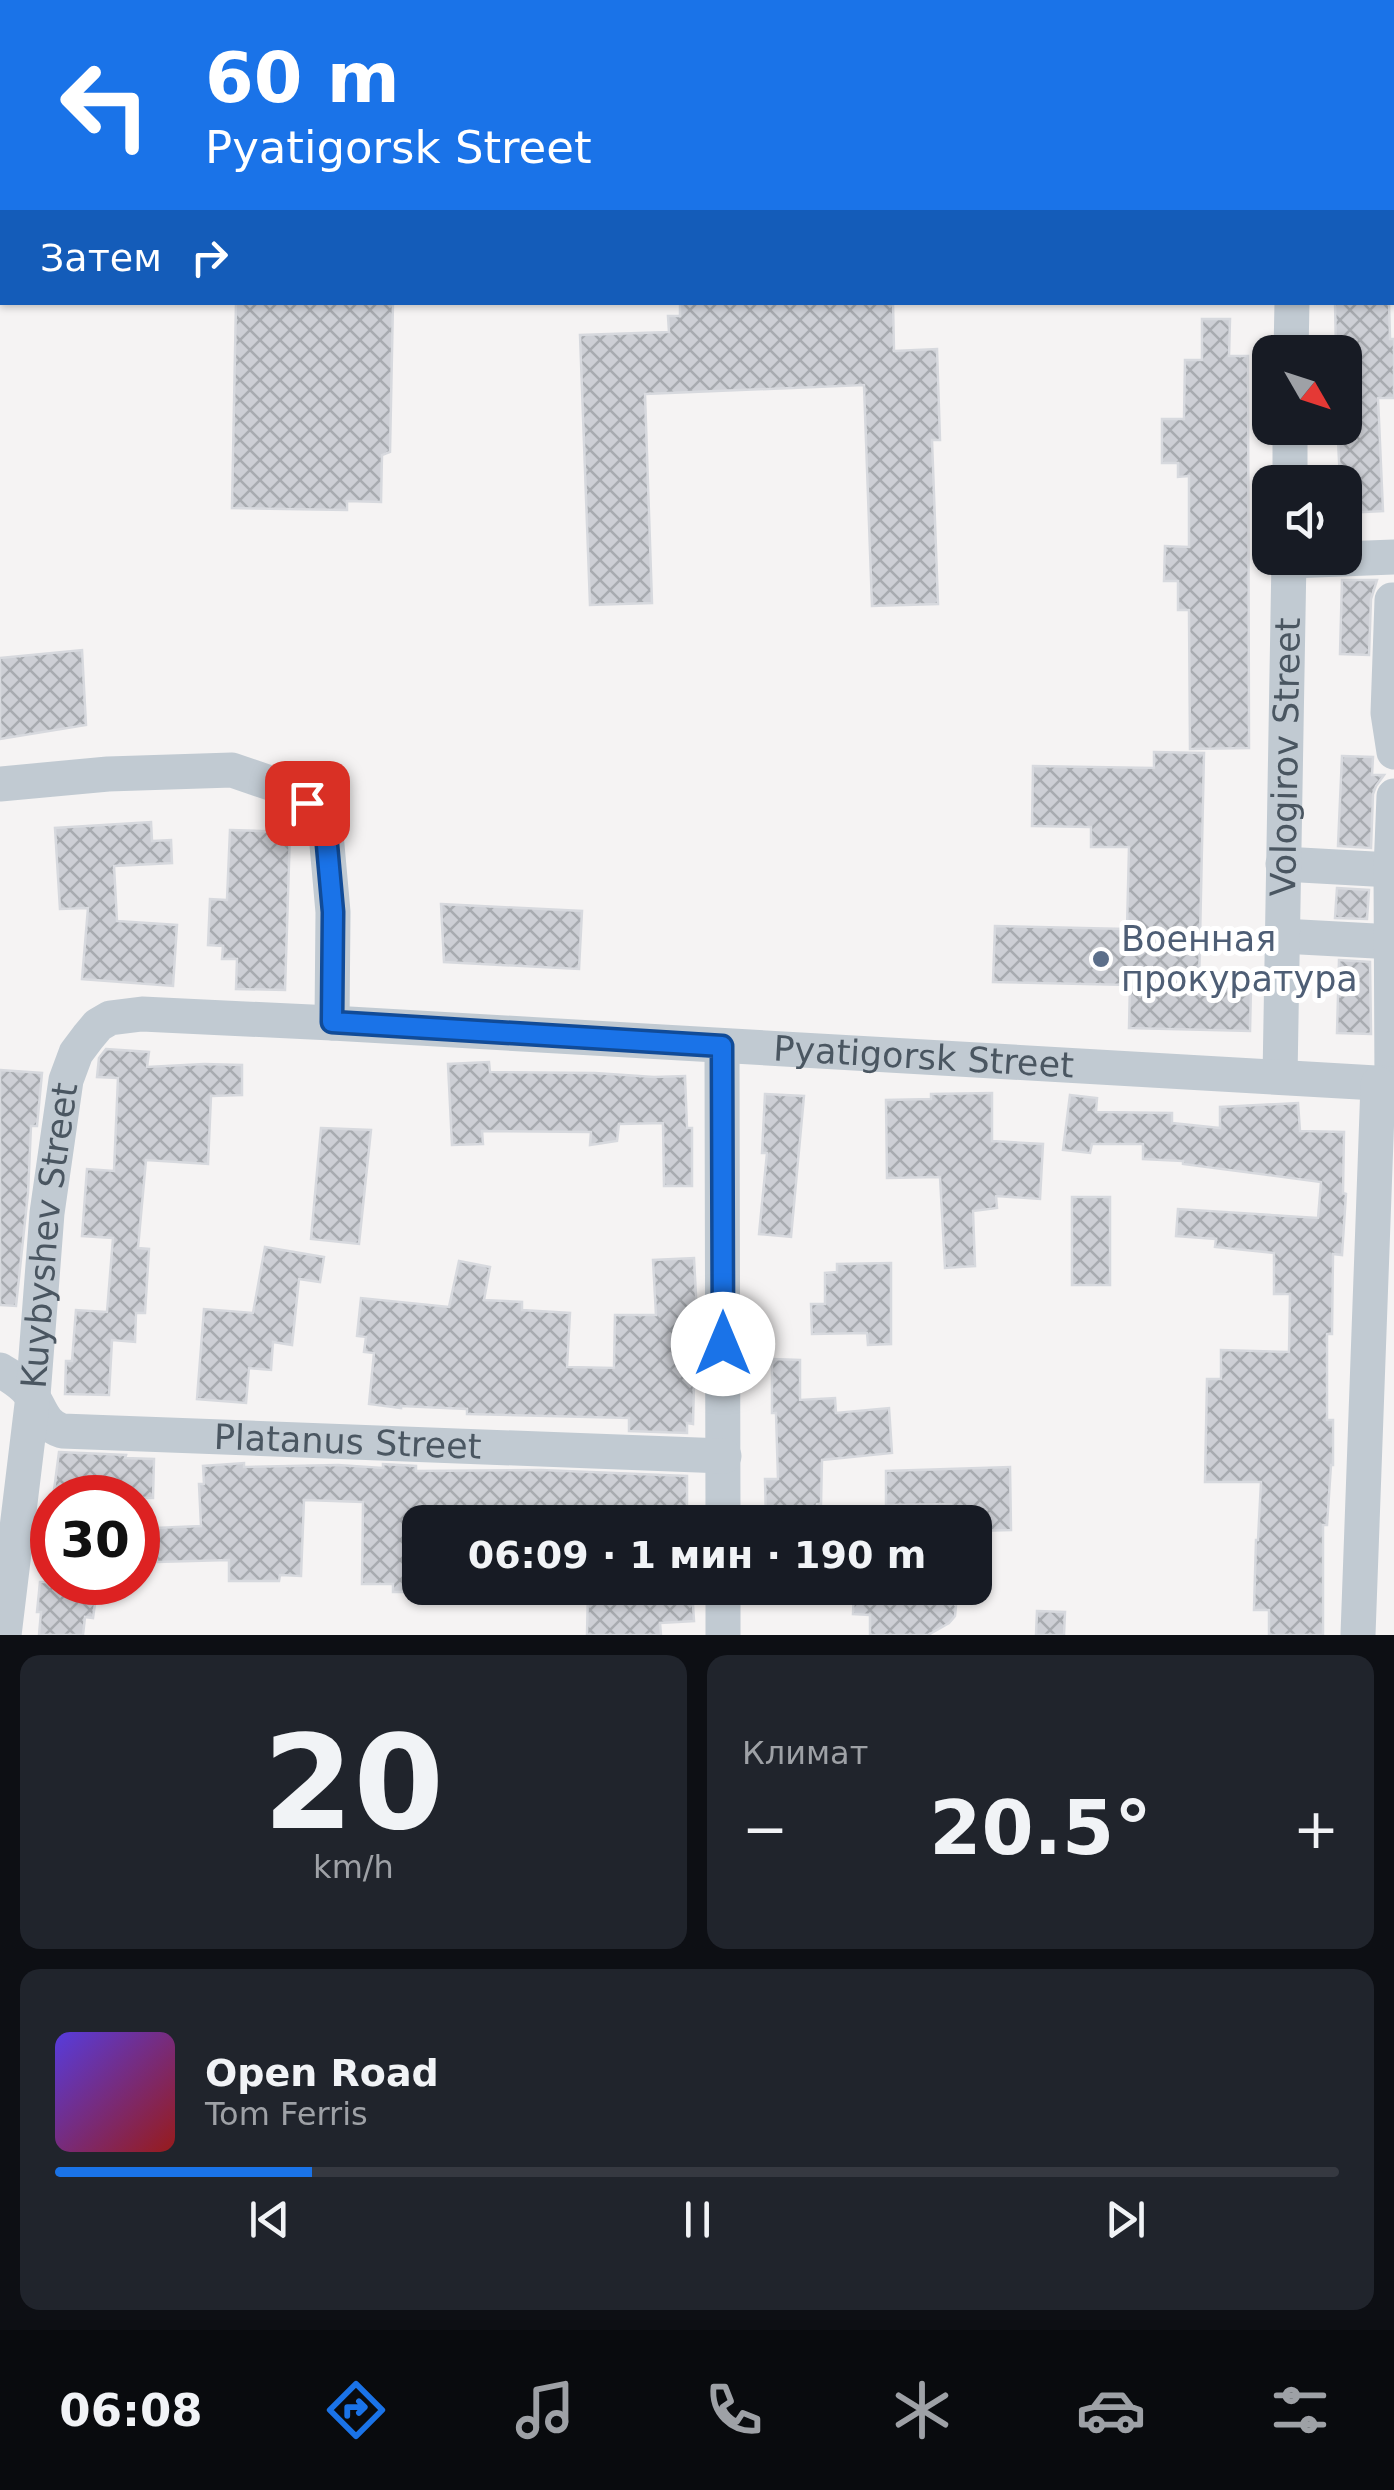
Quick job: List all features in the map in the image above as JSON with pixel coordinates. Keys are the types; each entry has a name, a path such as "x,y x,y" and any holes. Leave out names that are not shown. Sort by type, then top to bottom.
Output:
{"street":[{"path":"1291,335 1292,305"},
{"path":"1362,558 1394,557"},
{"name":"Vologirov Street","path":"1280,1077 1289,575"},
{"path":"1392,600 1388,713 1394,752"},
{"path":"0,784 108,774 232,770 273,784 307,803 326,834 333,912 332,1022"},
{"path":"1358,1635 1388,1084 1394,796"},
{"path":"1284,864 1390,870"},
{"path":"1282,936 1393,942"},
{"name":"Pyatigorsk Street","path":"98,1025 110,1018 142,1014 332,1022 1388,1084"},
{"name":"Kuybyshev Street","path":"4,1635 33,1396 47,1214 66,1080 76,1053 98,1025"},
{"path":"722,1046 723,1505"},
{"name":"Platanus Street","path":"0,1370 33,1396 47,1422 62,1431 724,1456"},
{"path":"723,1605 723,1635"}],"building":[{"path":"236,305 393,305 390,452 382,455 381,502 347,501 347,510 232,508"},
{"path":"680,305 893,305 894,351 937,349 940,440 932,440 938,604 872,606 864,385 645,394 652,603 590,605 580,335 669,332 668,316 680,316"},
{"path":"1335,305 1389,305 1390,339 1394,339 1394,398 1378,398 1383,511 1362,512 1362,465 1339,465 1338,445 1362,445 1362,335 1336,335"},
{"path":"1202,319 1230,319 1229,356 1248,356 1249,748 1190,749 1189,610 1178,610 1178,581 1164,581 1165,546 1189,547 1189,476 1178,477 1178,463 1162,463 1162,419 1184,419 1185,360 1202,360"},
{"path":"1342,580 1377,580 1371,599 1369,655 1340,654"},
{"path":"82,650 86,725 0,739 0,658"},
{"path":"1154,752 1204,753 1199,986 1251,987 1250,1031 1129,1028 1130,985 993,982 995,926 1127,929 1129,847 1091,847 1091,827 1032,826 1033,766 1154,768"},
{"path":"1342,756 1373,757 1372,775 1384,775 1373,794 1371,848 1338,846"},
{"path":"151,822 152,841 171,840 172,863 114,866 117,921 177,925 173,986 82,979 88,908 60,909 55,828"},
{"path":"230,830 290,832 285,990 236,989 237,959 222,959 223,946 208,945 210,899 227,900"},
{"path":"1337,888 1369,890 1367,919 1335,918"},
{"path":"441,904 582,911 579,969 444,962"},
{"path":"1339,960 1370,962 1371,1034 1337,1033"},
{"path":"106,1049 149,1052 147,1067 242,1065 242,1095 211,1096 208,1164 146,1160 138,1248 149,1249 145,1313 136,1313 135,1342 112,1340 109,1395 65,1394 66,1361 72,1361 76,1310 107,1312 113,1238 82,1236 87,1169 114,1171 118,1078 97,1077 99,1058"},
{"path":"489,1062 490,1072 685,1076 687,1128 692,1128 692,1186 664,1186 663,1123 619,1124 617,1141 590,1145 591,1132 482,1131 483,1144 452,1145 448,1064"},
{"path":"0,1070 42,1073 37,1126 31,1126 16,1306 0,1305"},
{"path":"992,1093 992,1141 1043,1144 1040,1199 996,1196 997,1208 973,1211 975,1266 945,1268 940,1177 887,1178 886,1100 931,1099 931,1094"},
{"path":"765,1094 804,1096 791,1237 759,1234 767,1153 762,1153"},
{"path":"1070,1095 1097,1098 1096,1112 1172,1113 1172,1123 1220,1128 1220,1107 1298,1103 1300,1131 1344,1132 1346,1194 1342,1255 1333,1254 1332,1334 1327,1334 1327,1420 1333,1420 1333,1465 1327,1525 1323,1525 1323,1635 1269,1635 1269,1610 1254,1610 1261,1482 1205,1482 1207,1379 1221,1379 1221,1350 1289,1352 1290,1294 1274,1294 1274,1253 1215,1247 1216,1239 1176,1236 1178,1209 1318,1218 1321,1182 1183,1161 1143,1159 1143,1144 1092,1144 1090,1153 1063,1150"},
{"path":"321,1128 371,1130 359,1244 311,1239"},
{"path":"1072,1197 1110,1197 1110,1285 1072,1285"},
{"path":"265,1247 324,1257 320,1282 299,1279 292,1345 273,1342 271,1370 249,1368 246,1403 197,1399 204,1309 253,1313"},
{"path":"694,1258 701,1341 695,1341 693,1424 687,1423 687,1433 629,1431 629,1418 467,1414 467,1409 369,1404 374,1353 364,1352 366,1337 357,1336 361,1298 449,1307 459,1261 490,1267 484,1300 522,1302 522,1310 570,1313 567,1367 614,1368 615,1315 656,1315 653,1260"},
{"path":"891,1263 891,1344 868,1345 867,1333 812,1334 811,1304 825,1304 825,1273 837,1272 837,1264"},
{"path":"772,1359 800,1360 800,1400 835,1398 836,1413 889,1408 892,1453 822,1460 821,1504 766,1505 765,1479 778,1479 776,1413 772,1413"},
{"path":"59,1452 154,1459 154,1475 56,1475"},
{"path":"244,1463 244,1467 383,1468 383,1464 416,1466 416,1471 541,1470 687,1476 687,1505 402,1505 402,1592 393,1592 393,1584 362,1584 363,1502 304,1500 301,1576 280,1575 279,1581 229,1581 229,1560 160,1562 160,1528 201,1526 199,1484 204,1484 203,1466"},
{"path":"1010,1467 1011,1530 992,1531 992,1505 886,1505 886,1471"},
{"path":"38,1605 95,1605 93,1618 85,1617 83,1635 39,1635 41,1612 37,1612"},
{"path":"588,1605 693,1605 694,1621 660,1623 661,1635 587,1635"},
{"path":"853,1605 956,1606 949,1623 928,1635 870,1635 870,1615 853,1614"},
{"path":"1037,1611 1065,1612 1064,1635 1036,1635"}],"place":[{"name":"Военная прокуратура","path":"1101,959"}],"route":[{"path":"307,803 326,834 333,912 332,1022 722,1046 723,1344"}]}
